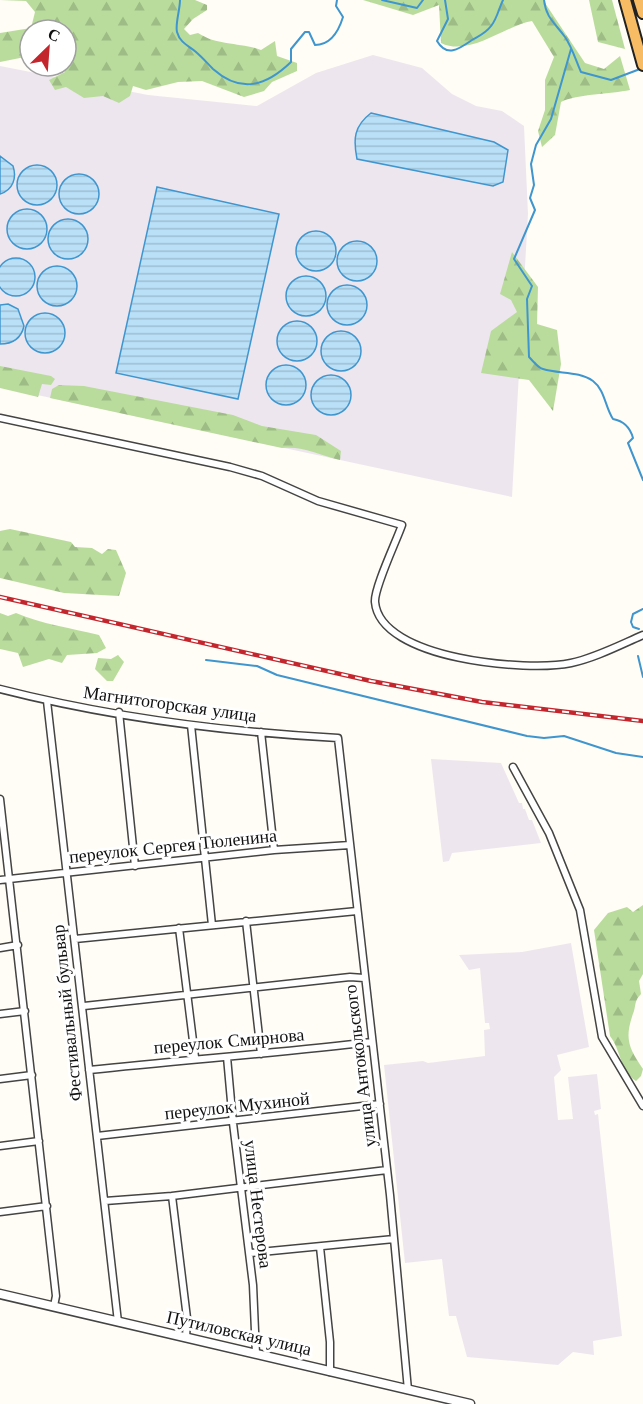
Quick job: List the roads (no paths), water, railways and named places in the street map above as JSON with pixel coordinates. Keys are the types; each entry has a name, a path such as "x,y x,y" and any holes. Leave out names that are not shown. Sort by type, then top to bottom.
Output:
{"highway":[{"path":"625,0 643,65"},
{"path":"639,0 643,13"}],"street":[{"path":"0,418 230,467 262,476 335,507 402,525 375,601 380,619 402,639 430,651 497,663 535,666 571,663 643,635"},
{"name":"Магнитогорская улица","path":"0,689 47,701 190,725 338,738"},
{"name":"Фестивальный бульвар","path":"47,701 65,872 84,1006 89,1070 118,1322"},
{"path":"119,712 135,866"},
{"path":"190,725 212,925"},
{"path":"261,732 274,850"},
{"name":"улица Антокольского","path":"338,738 380,1104 408,1390"},
{"path":"513,767 549,832 580,910 602,1037 643,1106"},
{"path":"0,799 47,1206 56,1296 54,1306"},
{"name":"переулок Сергея Тюленина","path":"0,880 274,850 350,845"},
{"path":"75,939 357,911"},
{"path":"246,921 261,1054"},
{"path":"179,928 195,1057"},
{"path":"0,948 18,945"},
{"path":"84,1006 350,977 364,978"},
{"path":"0,1014 25,1011"},
{"name":"переулок Смирнова","path":"89,1070 195,1057 227,1057 372,1042"},
{"name":"улица Нестерова","path":"227,1057 232,1123 250,1253 256,1354"},
{"path":"0,1079 32,1075"},
{"name":"переулок Мухиной","path":"97,1136 232,1123 380,1104"},
{"path":"0,1146 39,1141"},
{"path":"105,1201 172,1196 387,1170"},
{"path":"172,1196 187,1318 186,1338"},
{"path":"0,1212 47,1206"},
{"path":"250,1253 394,1239"},
{"path":"320,1247 330,1342 330,1372"},
{"name":"Путиловская улица","path":"0,1294 470,1404"}],"water":[{"path":"371,113 494,142 508,150 503,182 493,186 357,159 356,133 361,123"},
{"path":"0,156 13,166 14,175 11,187 0,194"},
{"path":"37,165 51,171 57,185 51,199 37,205 23,199 17,185 23,171"},
{"path":"79,174 93,180 99,194 93,208 79,214 65,208 59,194 65,180"},
{"path":"157,187 279,214 238,399 116,373"},
{"path":"27,209 41,215 47,229 41,243 27,249 13,243 7,229 13,215"},
{"path":"68,219 82,225 88,239 82,253 68,259 54,253 48,239 54,225"},
{"path":"316,231 330,237 336,251 330,265 316,271 302,265 296,251 302,237"},
{"path":"357,241 371,247 377,261 371,275 357,281 343,275 337,261 343,247"},
{"path":"16,258 30,263 35,277 30,291 16,296 2,291 -3,277 2,263"},
{"path":"57,266 71,272 77,286 71,300 57,306 43,300 37,286 43,272"},
{"path":"306,276 320,282 326,296 320,310 306,316 292,310 286,296 292,282"},
{"path":"347,285 361,291 367,305 361,319 347,325 333,319 327,305 333,291"},
{"path":"8,304 18,309 24,326 16,340 0,344 0,305"},
{"path":"45,313 59,319 65,333 59,347 45,353 31,347 25,333 31,319"},
{"path":"297,321 311,327 317,341 311,355 297,361 283,355 277,341 283,327"},
{"path":"341,331 355,337 361,351 355,365 341,371 327,365 321,351 327,337"},
{"path":"286,365 300,371 306,385 300,399 286,405 272,399 266,385 272,371"},
{"path":"331,375 345,381 351,395 345,409 331,415 317,409 311,395 317,381"}],"waterway":[{"path":"180,0 177,29 180,39 223,77 243,84 263,81 282,70 291,62 291,49 305,32 309,32 315,45 330,40 337,32 343,17 336,6 337,0"},
{"path":"382,0 417,8 423,0"},
{"path":"445,0 448,19 437,41 449,51 487,31 495,20 503,0"},
{"path":"544,0 549,16 567,41 581,72 611,80 640,69"},
{"path":"571,49 551,119 536,145 531,164 534,185 530,198 535,210 514,259 532,286 527,299 529,357 541,368 582,376 597,385 613,419 626,425 630,431 633,438 628,443 643,480"},
{"path":"639,629 633,627 631,622 633,614 643,609"},
{"path":"638,656 643,677"},
{"path":"206,660 257,666 277,675 527,736 544,738 564,736 616,753 643,757"}],"railway":[{"path":"0,597 371,681 482,702 643,721"}]}
